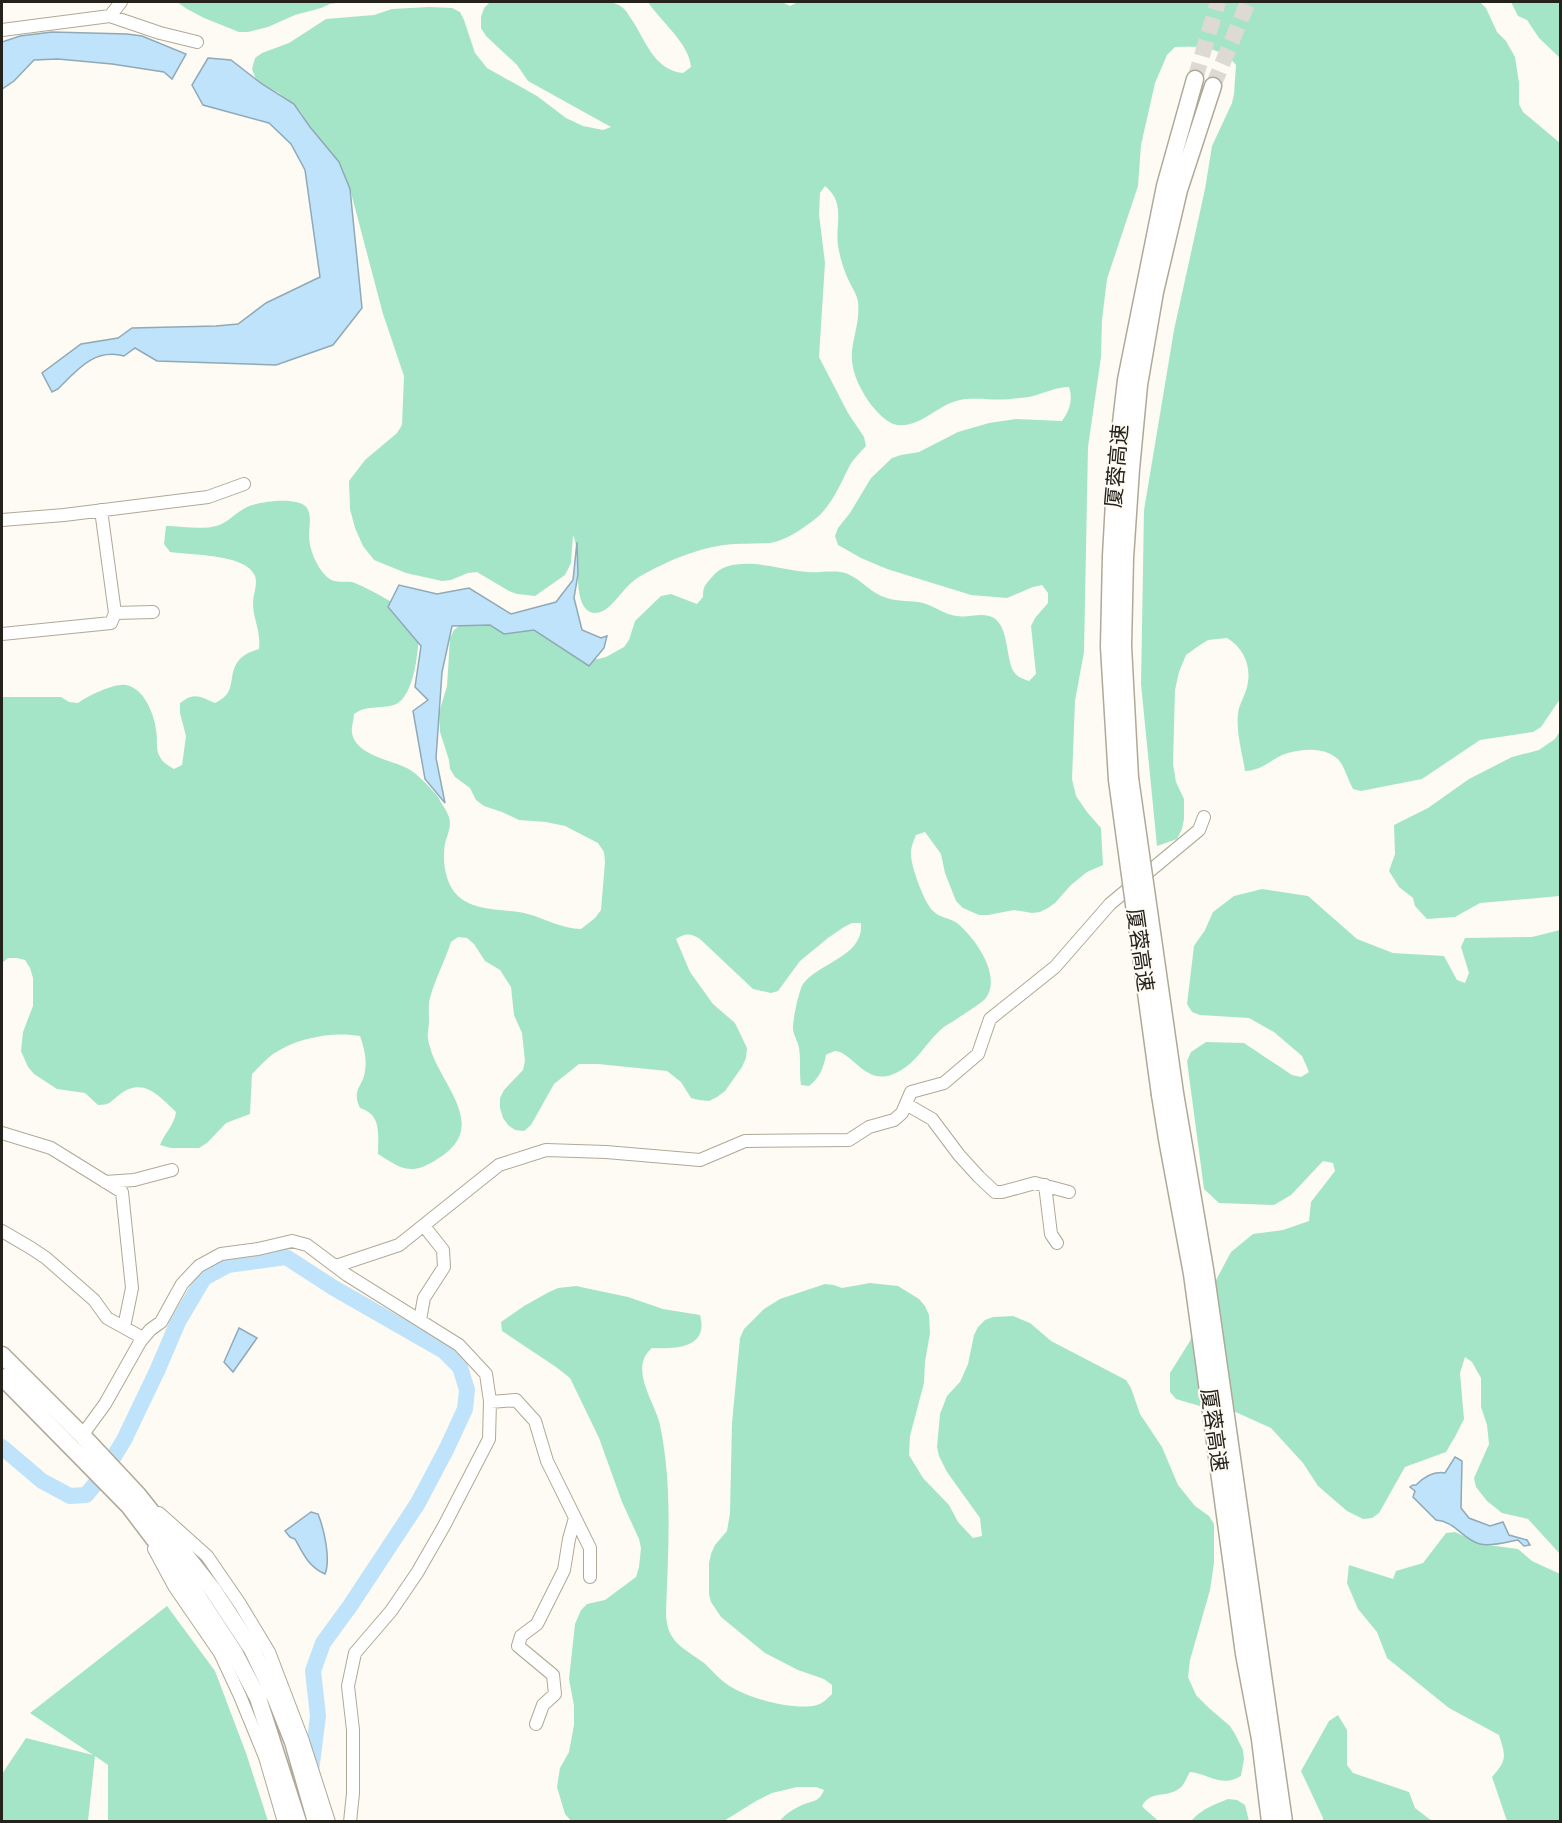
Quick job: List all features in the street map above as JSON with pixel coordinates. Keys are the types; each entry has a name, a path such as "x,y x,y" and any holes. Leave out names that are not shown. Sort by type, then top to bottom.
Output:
{"highway":[{"name":"厦蓉高速","path":"1195,79 1165,186 1126,380 1117,455 1111,556 1110,647 1123,779 1192,1274 1284,1821"},
{"name":"厦蓉高速","path":"1123,779 1125,558 1139,385 1155,292 1179,190 1213,86"},
{"path":"2,1355 74,1439 134,1500 213,1590 252,1649 298,1742 316,1821"},
{"path":"2,1377 74,1439"},
{"path":"134,1500 234,1652 258,1698 298,1821"},
{"name":"厦蓉高速","path":"1242,1579 1244,1654 1260,1739 1270,1821"}],"street":[{"path":"110,16 121,2"},
{"path":"2,30 110,16 160,33 197,42"},
{"path":"2,520 208,497 244,484"},
{"path":"2,634 111,623 115,614 101,510"},
{"path":"115,614 153,612"},
{"path":"336,1266 399,1245 499,1165 546,1150 606,1152 700,1160 745,1141 849,1140 869,1127 894,1120 902,1113 911,1092 944,1083 978,1054 990,1019 1055,967 1110,904 1199,830 1204,816"},
{"path":"906,1104 932,1119 959,1155 995,1192 1035,1183 1069,1192"},
{"path":"2,1133 51,1148 122,1192 132,1288 124,1327"},
{"path":"105,1182 134,1180 172,1170"},
{"path":"1045,1185 1051,1234 1057,1244"},
{"path":"420,1320 424,1298 444,1267 443,1250 424,1226"},
{"path":"2,1231 46,1258 94,1300 107,1318 143,1338"},
{"path":"74,1439 86,1430 105,1404 143,1338 161,1322 182,1284 199,1266 221,1254 292,1241 307,1245 459,1345 486,1374 490,1402 489,1439 417,1573 392,1611 355,1653 348,1686 353,1730 353,1793 350,1821"},
{"path":"490,1402 516,1400 535,1421 547,1461 590,1548 590,1576"},
{"path":"134,1500 174,1586 220,1653 265,1757 284,1821"},
{"path":"536,1724 543,1705 555,1694 553,1675 518,1646 521,1636 537,1624 564,1570 568,1539 575,1518"},
{"path":"298,1742 330,1821"}],"green space":[{"path":"177,2 343,2 295,15 268,27 239,32 204,18"},
{"path":"490,2 610,2 622,7 658,60 673,71 683,73 691,67 689,58 680,41 648,2 782,2 790,6 798,2 1480,2 1486,8 1497,32 1506,41 1515,57 1519,104 1523,112 1560,143 1560,699 1541,727 1533,732 1480,740 1422,779 1361,791 1353,789 1341,763 1324,751 1302,750 1288,753 1263,766 1245,771 1238,714 1247,687 1247,665 1238,647 1227,638 1208,640 1186,655 1179,672 1175,690 1173,764 1176,782 1184,799 1184,819 1177,839 1157,846 1141,684 1144,510 1174,330 1205,189 1212,146 1232,103 1236,65 1223,54 1208,48 1175,47 1167,55 1155,83 1141,145 1138,186 1107,279 1102,320 1101,357 1088,447 1084,652 1075,701 1072,779 1076,796 1101,828 1103,865 1087,872 1055,903 1040,912 1014,910 979,915 963,908 956,901 945,873 941,854 925,832 916,835 912,848 911,858 915,874 929,906 933,911 954,921 964,930 978,947 989,968 990,989 984,1000 944,1027 917,1057 891,1075 882,1077 873,1075 841,1052 834,1051 826,1055 824,1064 813,1083 809,1086 801,1085 799,1048 793,1026 801,987 810,976 839,958 855,944 860,934 861,923 852,923 828,938 800,961 778,991 771,993 753,989 700,939 685,935 676,939 690,972 713,1004 735,1023 747,1048 742,1067 725,1091 709,1101 699,1100 691,1098 681,1082 667,1071 579,1064 554,1084 531,1125 524,1131 515,1130 503,1118 500,1108 500,1098 504,1090 523,1070 525,1061 522,1033 514,1015 511,987 500,970 485,961 474,944 467,938 458,937 451,942 432,991 429,1003 428,1037 433,1055 457,1103 461,1118 461,1133 453,1147 436,1160 413,1169 400,1167 378,1154 378,1133 375,1120 367,1111 360,1108 357,1096 366,1066 360,1036 338,1034 315,1037 282,1048 273,1054 252,1074 250,1114 226,1123 199,1148 171,1148 160,1145 176,1112 150,1090 136,1087 119,1095 110,1103 98,1105 85,1093 57,1089 34,1074 21,1051 23,1032 33,1006 33,978 30,968 25,960 17,958 8,958 2,963 2,697 61,697 69,702 78,703 108,688 121,685 132,687 143,696 153,717 158,754 161,759 174,769 182,765 186,736 180,703 193,696 215,703 223,699 230,688 236,664 245,655 259,649 253,603 256,579 250,569 241,563 217,557 170,552 164,544 166,526 211,527 224,522 247,507 260,503 288,501 303,504 309,511 309,540 312,551 316,562 326,576 335,581 356,583 397,605 419,628 414,671 407,693 394,705 368,708 354,714 352,733 355,741 369,753 412,771 438,797 450,821 444,851 444,865 450,885 458,896 482,908 528,914 574,929 581,929 601,910 605,862 604,852 598,843 565,826 519,820 484,806 476,800 470,788 455,777 450,769 440,732 439,713 447,686 450,638 454,630 468,618 541,630 553,643 570,654 587,659 598,659 624,647 629,640 635,621 661,596 671,594 697,604 703,597 703,590 712,577 732,565 757,564 808,572 839,572 848,574 877,594 887,598 923,603 953,615 985,615 996,619 1004,632 1011,666 1015,674 1029,681 1036,674 1031,626 1048,603 1048,593 1042,585 1007,598 971,595 887,569 861,558 838,545 835,536 871,478 892,458 919,452 958,432 989,423 1016,419 1062,421 1070,404 1069,387 1025,398 960,400 906,425 893,424 883,418 860,388 853,366 852,351 858,321 858,302 839,251 838,207 825,186 820,193 819,214 825,263 819,357 848,413 864,437 866,446 851,464 830,502 814,520 776,542 717,546 675,559 636,579 613,603 602,612 596,613 584,607 581,599 576,543 573,535 571,563 565,575 535,596 509,591 477,572 442,581 406,573 374,560 363,546 355,528 350,509 349,481 365,460 397,433 402,425 404,376 383,314 350,189 339,162 300,111 279,93 262,84 255,77 252,69 255,58 262,53 289,43 326,19 374,15 392,9 452,8 460,12 475,53 487,68 537,96 566,118 583,126 603,130 611,127 528,81 517,65 486,36 481,28 484,8"},
{"path":"1511,2 1560,2 1560,61 1559,57 1539,38 1527,20 1518,16"},
{"path":"1560,731 1560,896 1480,903 1455,917 1427,919 1415,906 1413,898 1399,887 1389,871 1395,854 1394,825 1428,808 1469,779 1512,757 1539,750 1555,739"},
{"path":"1262,889 1308,896 1357,939 1393,953 1444,956 1457,980 1465,983 1469,973 1461,947 1465,938 1532,937 1560,930 1560,1554 1528,1519 1502,1513 1487,1501 1476,1487 1474,1478 1489,1444 1487,1425 1481,1407 1481,1378 1472,1362 1465,1357 1460,1373 1464,1419 1456,1435 1446,1452 1405,1467 1379,1513 1372,1518 1363,1519 1347,1511 1318,1486 1303,1463 1271,1428 1231,1410 1203,1407 1176,1399 1170,1392 1170,1373 1190,1341 1198,1314 1231,1252 1253,1234 1283,1230 1309,1221 1311,1202 1335,1171 1333,1163 1323,1161 1291,1195 1274,1205 1219,1203 1204,1189 1187,1061 1191,1052 1206,1042 1244,1043 1292,1075 1301,1077 1309,1072 1302,1056 1274,1032 1249,1018 1200,1015 1192,1012 1187,1004 1194,946 1213,912 1234,896"},
{"path":"870,1283 898,1286 919,1299 929,1315 930,1333 924,1383 910,1436 909,1455 923,1478 949,1505 958,1522 973,1538 982,1536 980,1518 947,1472 937,1447 940,1414 947,1396 960,1382 968,1364 978,1327 985,1320 993,1317 1013,1316 1030,1323 1051,1341 1126,1380 1140,1414 1162,1447 1178,1485 1214,1524 1214,1563 1210,1590 1190,1660 1188,1677 1196,1695 1230,1726 1235,1734 1243,1750 1241,1776 1221,1781 1190,1772 1180,1788 1150,1798 1142,1806 1158,1821 780,1821 791,1811 819,1798 824,1790 816,1787 797,1787 772,1793 724,1821 572,1822 565,1814 557,1787 560,1768 569,1752 574,1725 574,1706 569,1679 575,1624 581,1610 587,1604 605,1600 636,1577 641,1548 599,1438 570,1378 502,1331 501,1322 549,1292 558,1288 576,1286 628,1297 663,1309 700,1315 702,1326 695,1340 680,1347 652,1348 645,1356 642,1365 645,1385 660,1425 667,1472 669,1519 667,1624 673,1638 683,1649 736,1690 784,1705 817,1705 832,1694 832,1685 824,1679 798,1670 765,1653 721,1617 711,1602 709,1594 709,1563 715,1545 727,1531 730,1513 732,1423 740,1338 744,1329 764,1309 780,1299 825,1284 842,1288"},
{"path":"1455,1532 1481,1544 1518,1549 1532,1561 1560,1574 1560,1821 1507,1821 1492,1777 1504,1758 1499,1735 1449,1708 1387,1658 1377,1632 1358,1609 1347,1583 1349,1565 1393,1579 1396,1571 1423,1563 1446,1533"},
{"path":"167,1606 215,1671 246,1753 268,1821 108,1821 108,1765 95,1756 88,1821 2,1821 2,1774 26,1738 93,1755 30,1713"},
{"path":"1338,1715 1347,1730 1347,1765 1353,1773 1409,1792 1415,1808 1432,1821 1323,1821 1301,1771 1329,1721"},
{"path":"1228,1799 1237,1800 1245,1805 1249,1821 1191,1821 1204,1810"}],"water":[{"path":"52,32 142,36 186,54 172,79 164,72 112,64 58,59 34,60 14,81 2,89 2,42 20,36"},
{"path":"208,58 231,60 262,84 294,104 339,162 350,189 362,308 333,345 276,365 157,361 135,348 124,356 104,355 87,362 52,392 42,373 81,344 118,338 132,328 238,324 266,303 320,277 305,170 291,144 269,123 203,105 192,85"},
{"path":"577,542 578,574 574,598 582,630 601,638 607,636 604,648 589,666 534,630 504,634 490,625 452,626 442,672 436,758 445,803 425,779 413,711 428,700 415,687 421,646 388,607 399,585 437,594 469,588 511,614 556,602 573,580"},
{"path":"239,1328 257,1338 233,1372 224,1362"},
{"path":"1455,1457 1462,1461 1461,1508 1469,1518 1490,1526 1503,1522 1509,1535 1527,1540 1530,1545 1524,1546 1518,1540 1489,1545 1474,1542 1448,1523 1436,1520 1413,1497 1415,1491 1410,1487 1429,1475 1445,1473"},
{"path":"311,1512 318,1514 324,1536 327,1552 325,1574 311,1564 295,1539 285,1531"}],"waterway":[{"path":"2,1447 42,1481 70,1496 86,1495 102,1476 124,1440 178,1322 204,1278 228,1265 286,1257 334,1288 444,1351 460,1367 467,1390 465,1409 447,1448 418,1503 323,1643 313,1671 318,1716 311,1771 299,1822"}],"tunnel":[{"path":"1195,79 1218,2"},
{"path":"1213,86 1248,2"}]}
